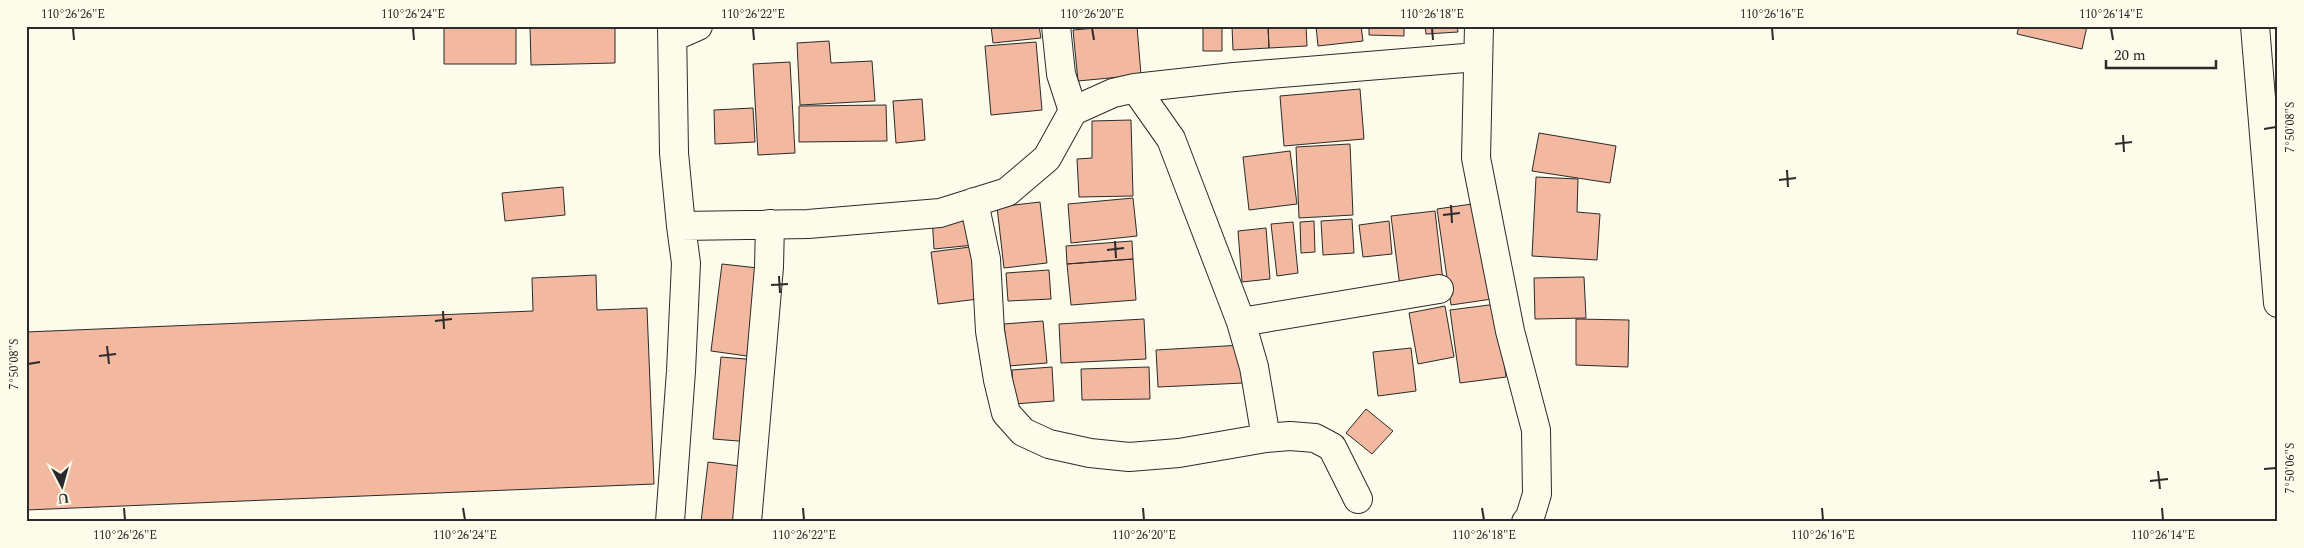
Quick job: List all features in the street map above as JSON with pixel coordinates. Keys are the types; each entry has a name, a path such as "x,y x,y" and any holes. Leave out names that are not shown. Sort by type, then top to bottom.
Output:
{"street":[{"path":"670,522 681,371 686,263 674,153 672,32 698,26"},
{"path":"1056,26 1061,74 1073,111"},
{"path":"1479,26 1476,158 1510,331 1536,430 1537,494 1530,517 1526,522"},
{"path":"2255,26 2278,303"},
{"path":"681,226 872,220 940,213 1007,192 1047,158 1073,111 1113,93 1135,88 1386,63 1477,57"},
{"path":"1135,88 1171,139 1241,322 1254,367 1266,438"},
{"path":"974,202 986,259 990,332 998,380 1006,412 1023,432 1049,444 1090,453 1129,457 1179,453 1266,438 1290,436 1315,438 1332,447 1358,499"},
{"path":"747,522 769,267 770,224"},
{"path":"1241,322 1439,289"}],"building":[{"path":"444,26 516,26 516,64 444,64"},
{"path":"530,26 615,26 615,63 531,65"},
{"path":"991,26 1039,26 1041,38 993,43"},
{"path":"1137,26 1141,75 1078,81 1073,30"},
{"path":"1203,26 1222,26 1222,51 1203,51"},
{"path":"1232,26 1268,26 1269,48 1233,50"},
{"path":"1268,26 1306,26 1307,46 1269,48"},
{"path":"1316,26 1361,26 1363,41 1318,46"},
{"path":"1369,26 1404,26 1404,36 1369,35"},
{"path":"1425,26 1457,26 1458,32 1426,34"},
{"path":"2019,26 2087,26 2082,49 2017,34"},
{"path":"829,41 831,63 872,61 875,101 800,105 797,43"},
{"path":"1036,42 1042,110 991,115 985,46"},
{"path":"790,62 795,153 758,155 753,64"},
{"path":"1360,89 1364,139 1284,146 1280,96"},
{"path":"922,99 925,140 896,143 893,101"},
{"path":"886,105 887,141 799,142 799,106"},
{"path":"753,108 755,142 715,144 714,110"},
{"path":"1131,120 1133,196 1079,197 1077,159 1092,158 1092,121"},
{"path":"1539,133 1616,146 1610,183 1532,171"},
{"path":"1350,144 1353,215 1299,218 1296,147"},
{"path":"1290,151 1297,204 1249,210 1243,157"},
{"path":"1536,177 1578,179 1577,212 1600,214 1597,260 1532,256"},
{"path":"563,187 565,215 505,221 502,193"},
{"path":"1133,198 1137,236 1071,243 1068,204"},
{"path":"1040,202 1047,263 1004,268 997,207"},
{"path":"1479,203 1492,299 1451,305 1437,209"},
{"path":"970,211 974,245 934,249 932,216"},
{"path":"1435,211 1443,281 1400,287 1391,216"},
{"path":"1352,219 1354,253 1323,255 1321,221"},
{"path":"1314,221 1315,252 1301,253 1300,222"},
{"path":"1389,221 1392,254 1363,257 1359,225"},
{"path":"1293,222 1298,273 1277,276 1271,224"},
{"path":"1266,228 1270,279 1242,282 1238,231"},
{"path":"1132,241 1133,259 1067,264 1066,246"},
{"path":"970,247 978,299 938,304 931,252"},
{"path":"1133,259 1136,300 1071,305 1067,264"},
{"path":"722,264 758,268 747,356 711,351"},
{"path":"1049,270 1051,299 1008,301 1006,273"},
{"path":"596,275 597,310 647,308 654,484 26,510 26,332 533,311 532,278"},
{"path":"1584,277 1586,318 1535,319 1534,278"},
{"path":"1497,304 1506,377 1460,383 1450,310"},
{"path":"1445,306 1454,357 1418,364 1409,313"},
{"path":"1144,319 1146,359 1061,363 1059,324"},
{"path":"1576,319 1629,320 1628,367 1576,365"},
{"path":"1043,321 1047,363 1008,366 1004,324"},
{"path":"1242,345 1244,383 1158,387 1156,350"},
{"path":"1411,348 1416,391 1378,396 1373,352"},
{"path":"721,357 758,360 751,442 713,439"},
{"path":"1052,367 1054,401 1014,404 1012,370"},
{"path":"1149,367 1150,399 1082,400 1081,369"},
{"path":"1366,409 1393,431 1372,454 1346,433"},
{"path":"708,462 748,467 742,522 701,522"}]}
